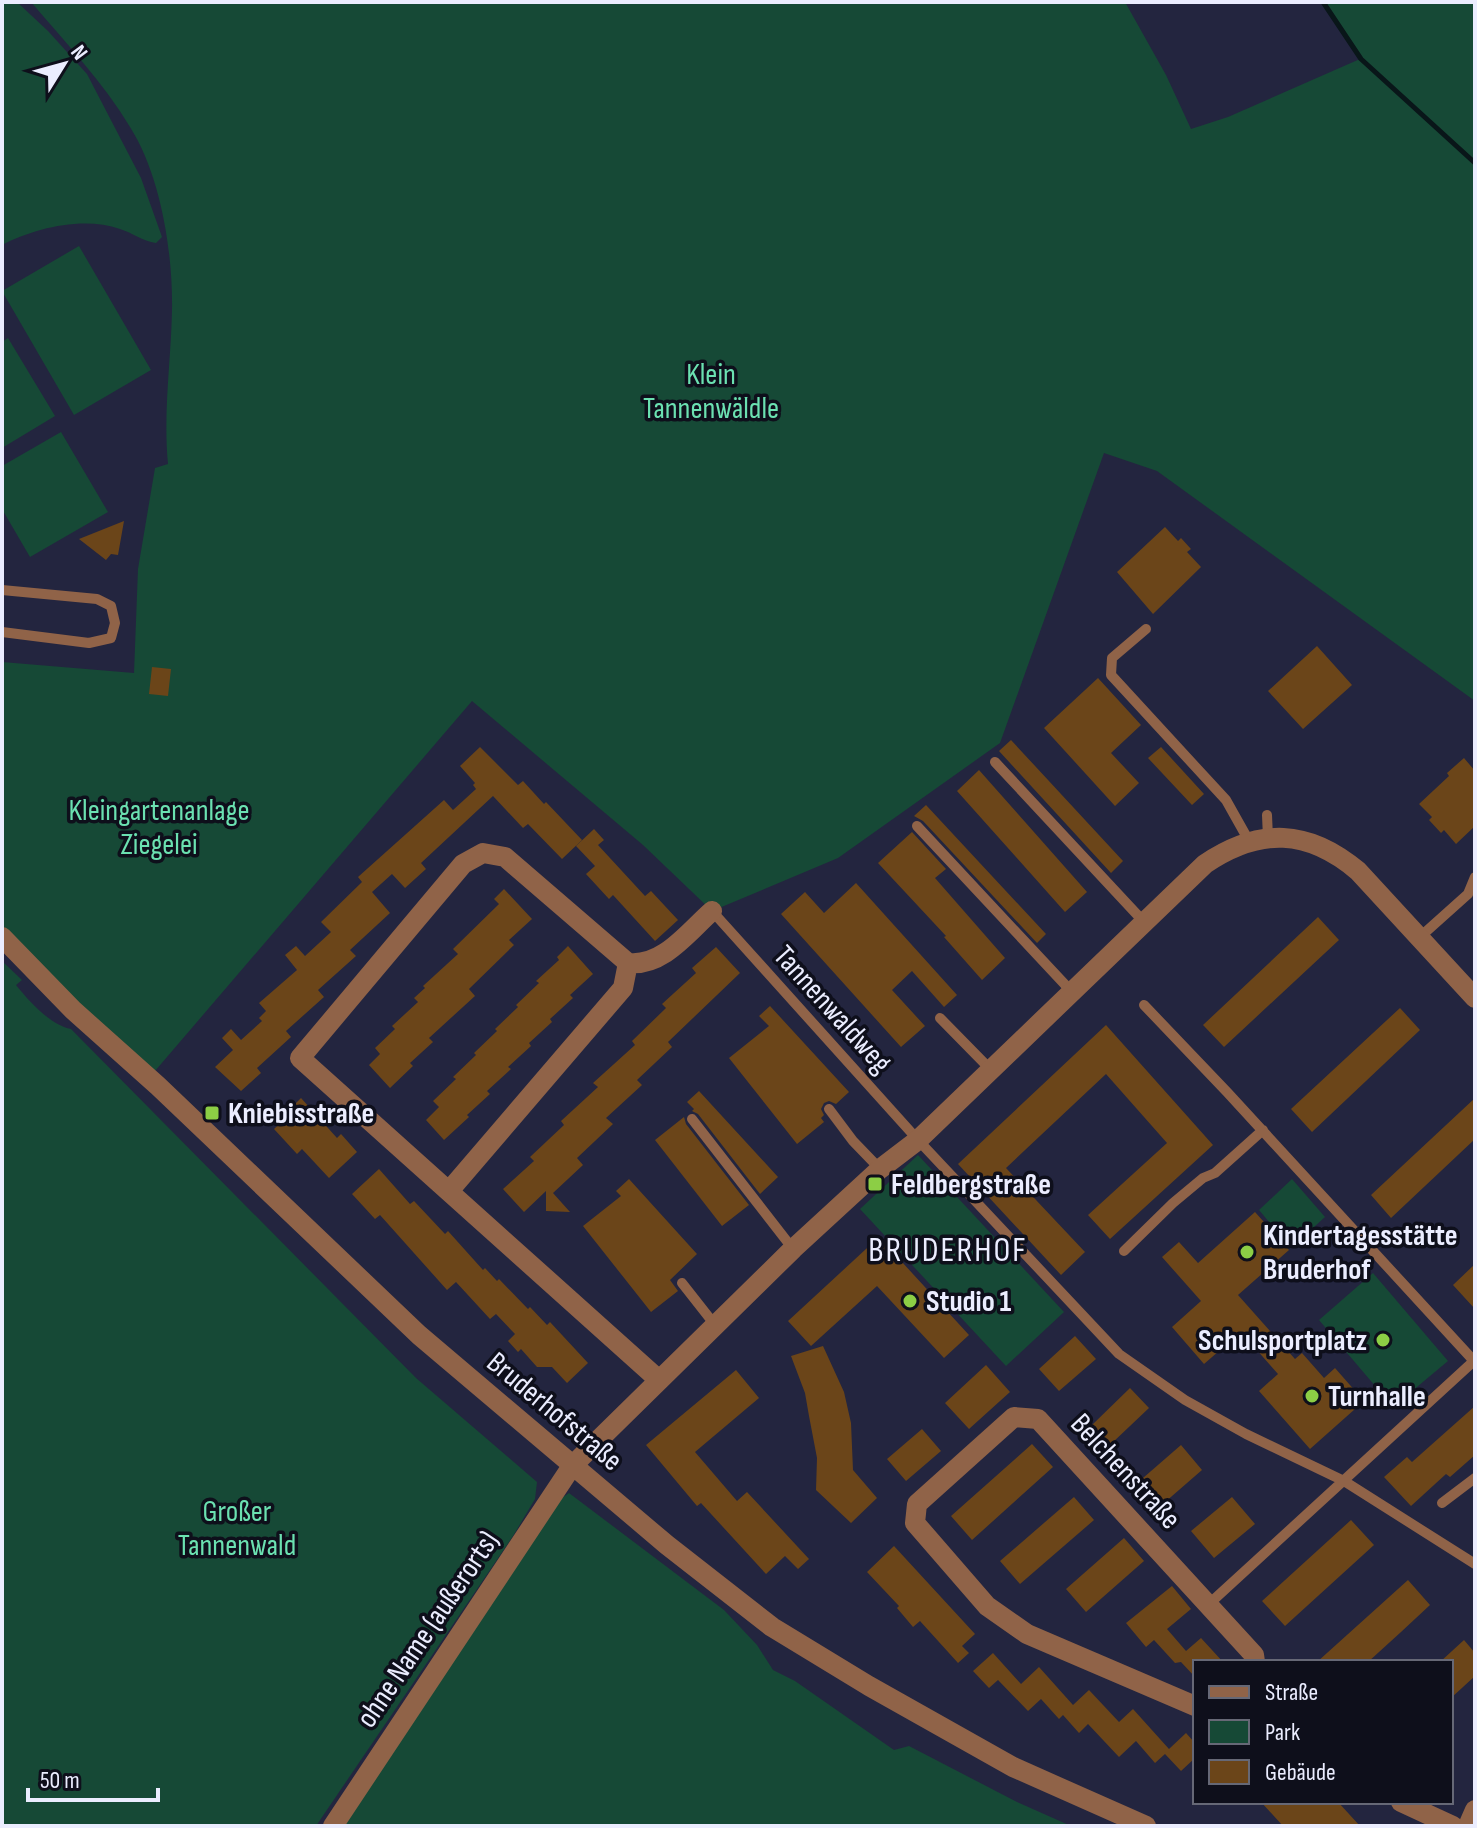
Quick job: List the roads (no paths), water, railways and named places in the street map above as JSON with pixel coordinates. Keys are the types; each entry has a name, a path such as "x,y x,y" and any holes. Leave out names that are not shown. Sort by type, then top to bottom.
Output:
{"street":[{"path":"572,1466 793,1249 880,1169 918,1140 1205,864 1226,850 1259,839 1291,837 1318,844 1341,857 1369,882 1475,998"},
{"path":"659,1380 300,1058 463,864 483,853 505,857 628,963 642,965 658,959 712,911"},
{"name":"Bruderhofstraße","path":"2,937 73,1010 158,1086 419,1335 667,1545 784,1634 869,1686 1013,1767 1146,1826"},
{"path":"449,1191 623,988 628,963"},
{"name":"Belchenstraße","path":"1193,1705 1027,1634 987,1606 915,1523 917,1504 1014,1417 1038,1419 1209,1604 1254,1655 1255,1660"},
{"name":"ohne Name (außerorts)","path":"333,1826 572,1466"},
{"path":"1405,1804 1453,1826"},
{"path":"1468,1826 1475,1810"}],"lane":[{"path":"2,590 97,599 111,606 115,623 111,638 89,643 2,632"},
{"path":"1146,629 1112,658 1111,675 1259,839"},
{"path":"995,762 1144,922"},
{"path":"1259,839 1267,815"},
{"path":"917,826 1071,991"},
{"path":"1420,937 1468,894 1475,877"},
{"name":"Tannenwaldweg","path":"712,911 918,1140 1119,1354 1185,1400 1246,1434 1344,1481 1475,1564"},
{"path":"1144,1005 1474,1360 1209,1604"},
{"path":"940,1018 991,1070"},
{"path":"829,1109 853,1141 880,1169"},
{"path":"692,1119 793,1249"},
{"path":"1124,1251 1173,1203 1203,1178 1215,1173 1263,1130"},
{"path":"682,1283 715,1325"},
{"path":"1442,1503 1475,1478"}],"waterway":[{"path":"1323,2 1361,59 1475,163"}],"place":[{"name":"Kniebisstraße","path":"212,1113"},
{"name":"Feldbergstraße","path":"875,1184"},
{"name":"Kindertagesstätte Bruderhof","path":"1247,1252"},
{"name":"Studio 1","path":"910,1301"},
{"name":"Schulsportplatz","path":"1383,1340"},
{"name":"Turnhalle","path":"1312,1396"}],"district":[{"name":"BRUDERHOF","path":"948,1249"}],"park label":[{"name":"Klein Tannenwäldle","path":"711,391"},
{"name":"Kleingartenanlage Ziegelei","path":"159,827"},
{"name":"Großer Tannenwald","path":"237,1528"}]}
